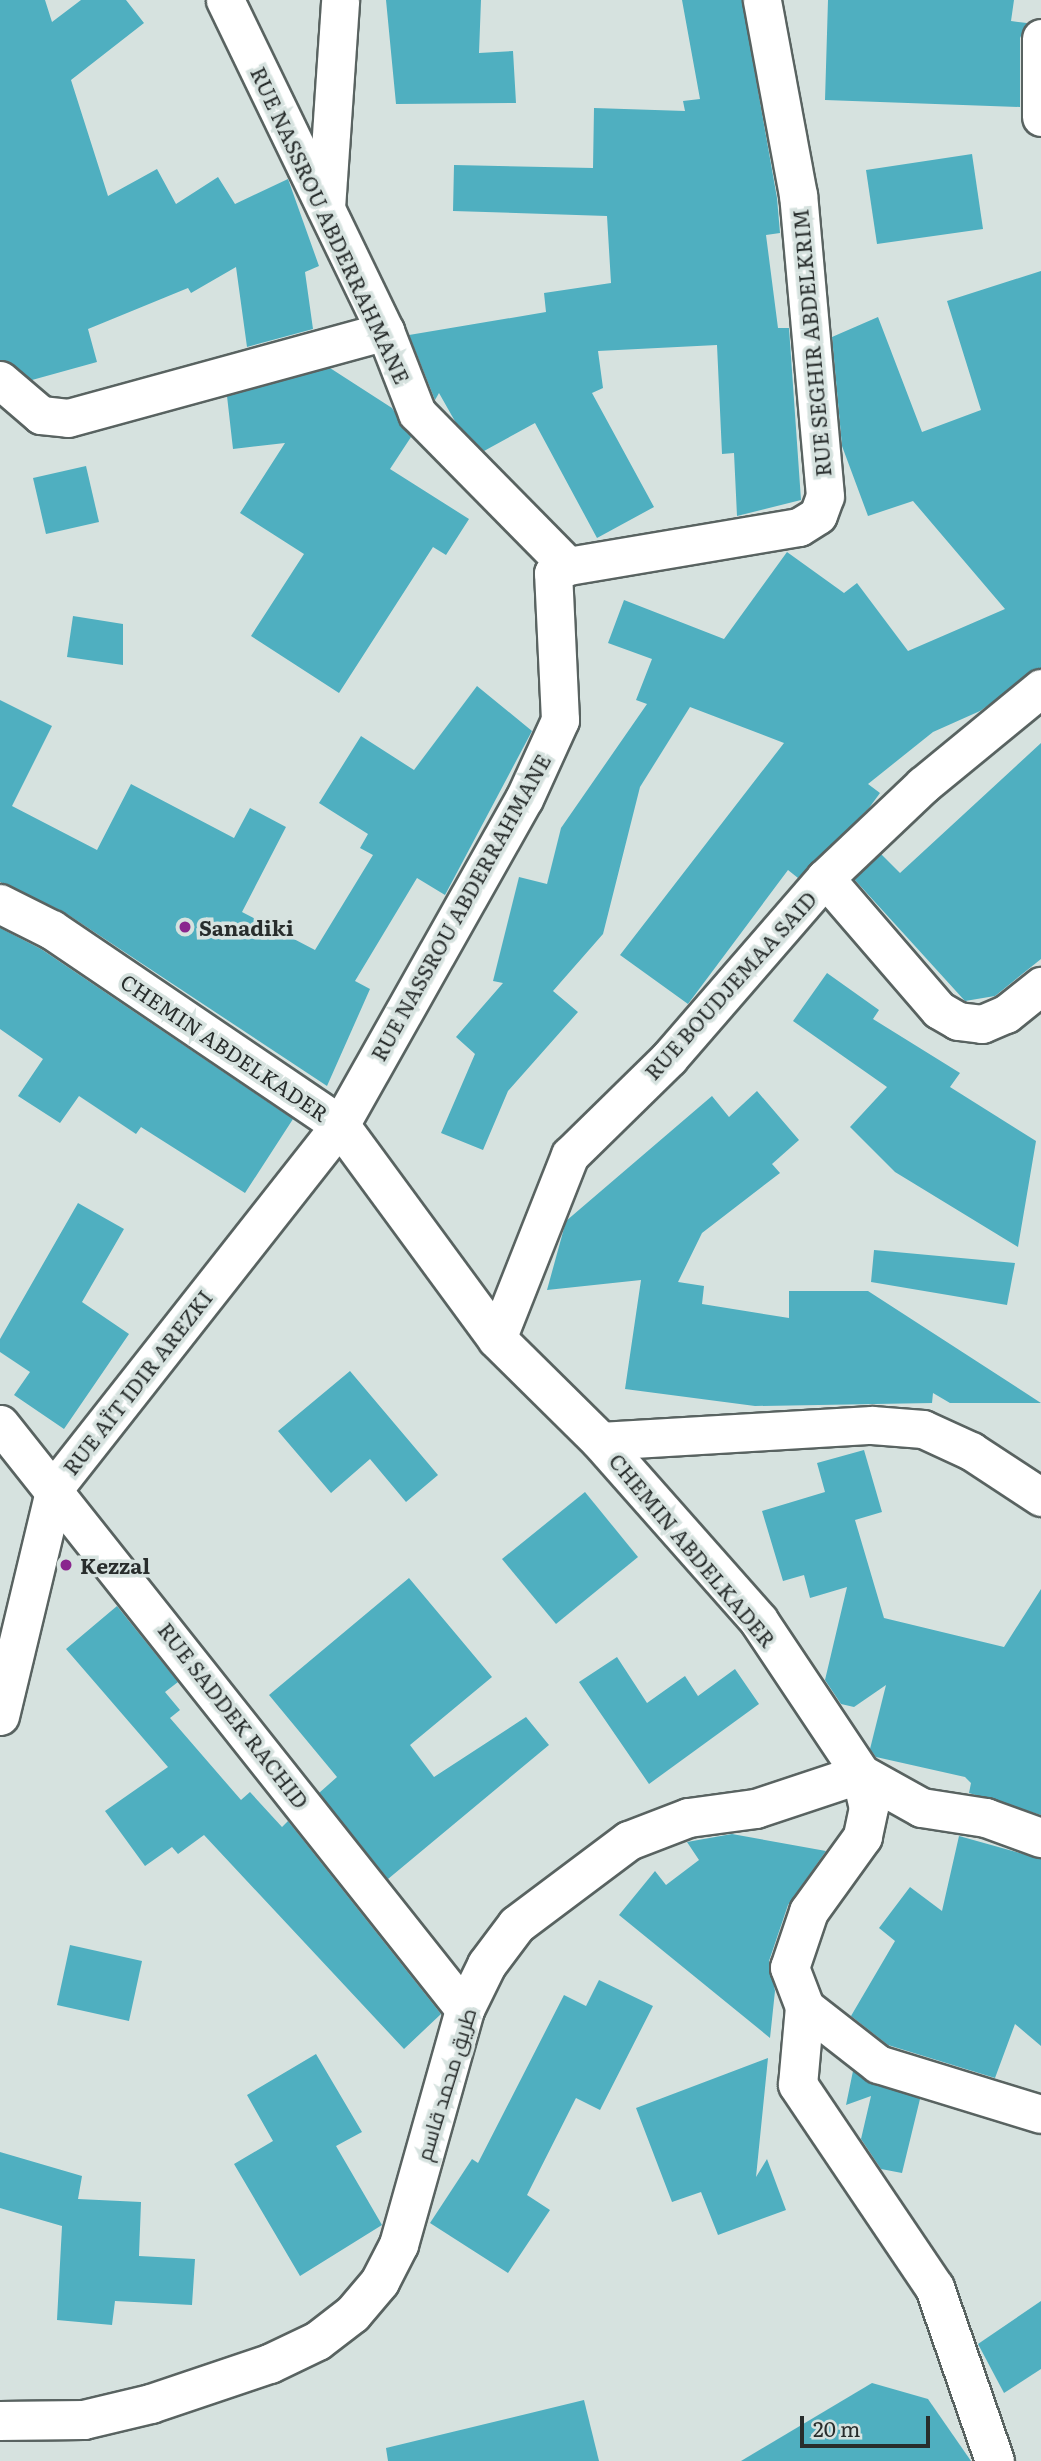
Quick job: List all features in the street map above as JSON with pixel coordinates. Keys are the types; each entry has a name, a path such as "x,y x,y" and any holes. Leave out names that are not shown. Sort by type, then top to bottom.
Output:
{"street":[{"name":"RUE NASSROU ABDERRAHMANE","path":"225,0 385,331 416,413 568,566 553,573 560,720 524,799 340,1125"},
{"path":"326,213 340,0"},
{"name":"RUE SEGHIR ABDELKRIM","path":"568,566 799,527 822,505 797,195 762,0"},
{"path":"1041,38 1041,117"},
{"path":"0,380 41,415 68,418 385,331"},
{"name":"RUE BOUDJEMAA SAID","path":"497,1339 570,1155 669,1058 825,878 923,785 1041,688"},
{"path":"825,878 939,1010 958,1021 982,1024 1006,1014 1041,986"},
{"name":"CHEMIN ABDELKADER","path":"0,904 52,930 340,1125 497,1339 600,1441 759,1621 860,1774 869,1808 863,1837 809,1912 790,1968 805,2007 799,2085 935,2287 995,2461"},
{"name":"RUE AÏT IDIR AREZKI","path":"0,1716 55,1487 340,1125"},
{"name":"RUE SADDEK RACHID","path":"0,1424 55,1487 465,2010"},
{"path":"600,1441 872,1424 923,1429 971,1451 1041,1497"},
{"path":"860,1774 922,1808 986,1818 1041,1838"},
{"name":"طريق محمد قاسم","path":"0,2421 84,2420 151,2404 270,2364 318,2341 353,2314 380,2282 399,2245 465,2010 517,1924 628,1842 689,1818 755,1809 860,1774"},
{"path":"805,2007 878,2064 1041,2114"}],"building":[{"path":"0,0 45,0 52,22 81,0 126,0 144,23 71,80 108,196 157,169 176,204 218,177 235,204 288,179 319,266 305,272 313,329 247,347 236,267 191,293 188,288 88,329 97,362 32,380 0,360"},
{"path":"386,0 481,0 479,53 513,51 516,103 396,104"},
{"path":"682,0 742,0 777,198 780,233 766,235 778,328 789,328 801,500 737,516 734,453 722,454 717,345 598,351 603,388 592,393 654,507 597,538 535,423 484,451 456,423 439,393 435,400 409,335 546,312 544,293 611,283 607,216 453,211 454,165 593,168 594,108 685,111 683,101 700,99"},
{"path":"828,0 1014,0 1011,21 1027,23 1020,38 1020,107 825,100"},
{"path":"972,154 983,229 877,244 866,170"},
{"path":"1041,271 1041,668 980,711 933,732 868,784 880,793 869,808 798,878 788,870 688,1004 620,955 784,743 690,707 640,787 603,934 553,991 578,1012 508,1091 483,1150 441,1133 475,1054 456,1037 503,983 493,981 519,877 547,884 561,828 647,704 636,700 652,659 608,643 624,600 724,639 787,552 844,593 857,583 908,651 1005,609 913,501 868,516 842,446 832,337 878,317 922,432 981,410 947,301"},
{"path":"330,368 392,408 411,437 390,469 469,519 446,555 433,547 339,693 251,636 304,554 240,513 285,443 233,449 227,396"},
{"path":"86,466 99,522 46,534 33,478"},
{"path":"73,616 123,624 123,665 67,657"},
{"path":"477,686 532,731 445,895 417,878 355,981 370,989 327,1086 64,912 0,882 0,700 52,726 12,806 97,850 131,784 234,838 250,808 286,827 242,912 315,950 373,855 360,848 368,834 319,803 361,736 414,770"},
{"path":"1041,743 1041,959 995,996 965,1001 854,879 881,854 900,873"},
{"path":"0,928 41,949 293,1119 245,1193 141,1127 136,1134 79,1096 60,1123 18,1096 43,1059 0,1029"},
{"path":"827,973 879,1010 873,1019 960,1073 950,1087 1036,1141 1018,1247 895,1172 850,1127 887,1087 793,1021"},
{"path":"757,1091 799,1140 772,1164 780,1173 702,1233 678,1282 704,1286 702,1304 789,1318 789,1291 868,1291 1041,1403 950,1403 933,1393 932,1403 755,1406 625,1389 641,1280 547,1290 566,1221 712,1096 729,1117"},
{"path":"78,1203 124,1229 82,1302 129,1334 64,1429 14,1395 30,1372 0,1352 0,1339"},
{"path":"874,1250 1015,1263 1007,1305 871,1282"},
{"path":"350,1371 438,1475 406,1502 370,1459 331,1493 278,1431"},
{"path":"864,1450 882,1512 855,1520 884,1618 1004,1647 1041,1589 1041,1815 969,1793 971,1783 965,1777 876,1757 870,1749 886,1685 854,1707 841,1704 825,1680 847,1587 810,1598 804,1575 783,1581 762,1511 825,1492 817,1463"},
{"path":"585,1492 638,1557 556,1624 502,1559"},
{"path":"409,1578 492,1677 410,1745 434,1777 526,1717 549,1745 388,1879 319,1793 337,1777 269,1695"},
{"path":"117,1606 178,1682 165,1692 180,1710 170,1718 241,1800 250,1792 282,1827 288,1821 441,2014 404,2049 204,1835 178,1854 172,1847 145,1866 105,1811 168,1767 66,1649"},
{"path":"617,1657 647,1703 685,1676 698,1696 735,1669 759,1704 649,1784 579,1682"},
{"path":"732,1834 826,1851 788,1905 769,1961 775,1991 770,2038 619,1915 655,1871 666,1885 699,1860 687,1842"},
{"path":"959,1836 1041,1859 1041,2046 1015,2024 995,2078 888,2045 851,2016 895,1941 879,1928 910,1887 942,1911"},
{"path":"70,1945 142,1961 129,2021 57,2005"},
{"path":"599,1980 653,2006 600,2110 576,2098 527,2195 550,2210 508,2273 430,2223 472,2159 478,2163 564,1995 586,2006"},
{"path":"316,2054 362,2132 336,2146 382,2225 300,2276 234,2164 273,2141 247,2095"},
{"path":"768,2058 756,2177 767,2159 786,2210 718,2235 701,2192 672,2202 636,2108"},
{"path":"853,2071 920,2099 902,2173 881,2169 861,2139 871,2096 846,2105"},
{"path":"0,2152 82,2176 78,2199 141,2202 139,2256 195,2259 192,2305 115,2301 112,2325 57,2320 62,2226 0,2208"},
{"path":"1041,2301 1041,2369 1004,2393 978,2344"},
{"path":"872,2383 928,2399 971,2461 741,2461"},
{"path":"584,2400 599,2461 388,2461 386,2448"}],"place":[{"name":"Sanadiki","path":"185,927"},
{"name":"Kezzal","path":"66,1565"}]}
